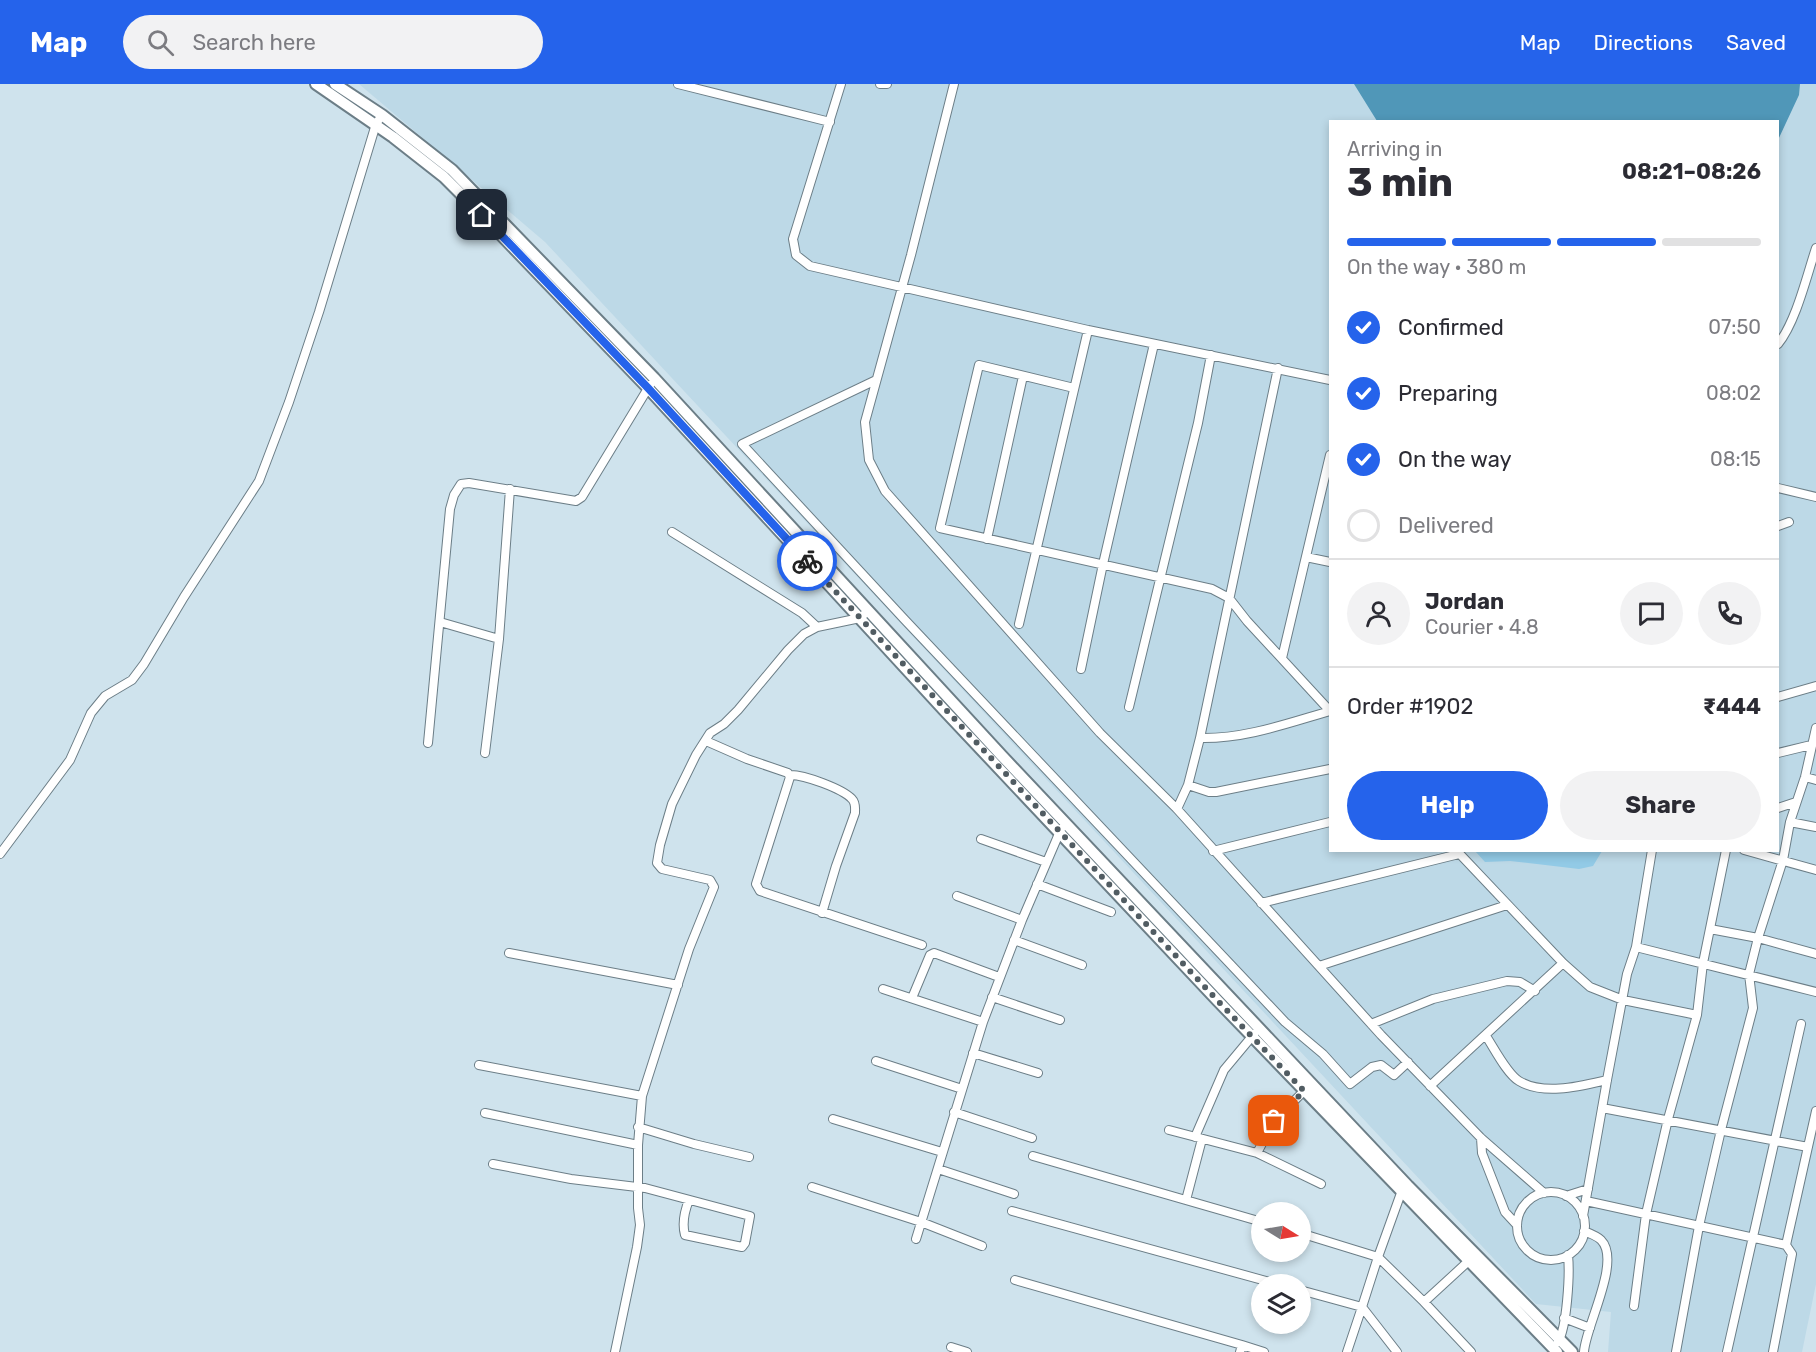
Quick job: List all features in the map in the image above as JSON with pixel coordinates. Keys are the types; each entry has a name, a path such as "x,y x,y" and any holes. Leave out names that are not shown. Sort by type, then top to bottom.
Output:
{"street":[{"path":"316,84 379,119"},
{"path":"335,84 379,119 444,177 651,383 864,615 1256,1032 1408,1186 1556,1347 1572,1352"},
{"path":"683,84 830,122"},
{"path":"841,84 793,239 796,255 810,266 1088,330 1329,380"},
{"path":"880,84 887,84"},
{"path":"954,84 865,422 869,460 885,491 1100,733 1177,809 1371,1024 1481,1138 1544,1193"},
{"path":"0,854 70,760 91,713 105,696 132,680 144,664 184,597 260,481 319,312 379,119"},
{"path":"1779,343 1791,321 1816,248"},
{"path":"1020,624 1088,330"},
{"path":"1081,669 1154,344"},
{"path":"1129,707 1198,423 1211,355"},
{"path":"1074,388 979,365 939,528 1212,589 1229,598 1329,710"},
{"path":"1177,809 1188,785 1200,738 1278,368"},
{"path":"987,539 1023,376"},
{"path":"876,380 742,444 913,629 1277,1014 1323,1054 1350,1084 1372,1067 1381,1065 1394,1075 1408,1062"},
{"path":"428,743 450,509 454,495 461,484 469,483 576,501 582,497 651,383"},
{"path":"1282,658 1329,459"},
{"path":"1779,488 1816,497"},
{"path":"485,753 499,639 510,489"},
{"path":"1779,526 1789,522"},
{"path":"672,532 802,613 817,627"},
{"path":"1306,557 1329,562"},
{"path":"615,1352 640,1225 638,1127 642,1096 689,949 714,887 710,880 662,869 657,862 672,804 696,755 710,734 738,710 804,634 817,627 864,615"},
{"path":"440,622 499,639"},
{"path":"1779,697 1816,686"},
{"path":"1200,738 1221,739 1329,711"},
{"path":"1676,1352 1699,1226 1753,1008 1749,974 1783,860 1790,822 1805,777 1816,732"},
{"path":"706,741 789,775 799,774 824,783 851,798 855,805 855,813 822,913"},
{"path":"1779,753 1811,745"},
{"path":"1188,785 1216,792 1329,769"},
{"path":"789,775 756,884 759,891 922,945"},
{"path":"1805,777 1816,780"},
{"path":"1779,808 1796,802"},
{"path":"1213,851 1329,822"},
{"path":"1790,822 1816,827"},
{"path":"916,1239 983,1022 1022,920 1062,827"},
{"path":"981,839 1046,862"},
{"path":"1261,903 1458,852 1507,906 1590,987 1623,1000 1697,1015"},
{"path":"1583,1216 1575,1203 1566,1196 1555,1192 1544,1193 1533,1197 1519,1214 1518,1236 1523,1245 1538,1258 1558,1259 1568,1255 1576,1249 1581,1240 1606,1080 1636,946 1652,852"},
{"path":"1634,1306 1646,1214 1668,1119 1697,1015 1703,963 1726,852"},
{"path":"1752,852 1816,870"},
{"path":"1037,884 1111,912"},
{"path":"957,896 1022,920"},
{"path":"1319,966 1507,906"},
{"path":"1710,929 1758,938 1816,954"},
{"path":"1014,940 1082,965"},
{"path":"1636,946 1816,992"},
{"path":"509,952 678,985"},
{"path":"912,998 926,963 930,955 934,953 999,977"},
{"path":"1430,1086 1563,963"},
{"path":"1371,1024 1433,999 1507,981 1520,982 1535,991"},
{"path":"883,989 983,1022"},
{"path":"992,997 1060,1020"},
{"path":"1727,1352 1801,1024"},
{"path":"1256,1032 1304,1091 1401,1193 1472,1258"},
{"path":"1186,1200 1199,1138 1224,1070 1256,1032"},
{"path":"1486,1036 1519,1082 1541,1088 1552,1088 1575,1087 1606,1080"},
{"path":"973,1053 1038,1073"},
{"path":"876,1061 962,1089"},
{"path":"479,1065 642,1096"},
{"path":"1257,1153 1274,1121 1304,1091"},
{"path":"1602,1108 1808,1147"},
{"path":"1786,1245 1816,1111"},
{"path":"954,1112 1032,1138"},
{"path":"485,1113 638,1145"},
{"path":"833,1119 942,1152"},
{"path":"638,1127 694,1144 749,1157"},
{"path":"1169,1130 1257,1153 1321,1184"},
{"path":"1481,1138 1482,1153 1505,1212 1517,1226"},
{"path":"1033,1156 1251,1219"},
{"path":"493,1164 572,1179 645,1188 750,1216 745,1243 741,1247 685,1235 686,1208 689,1200"},
{"path":"938,1169 1014,1194"},
{"path":"812,1187 921,1222 982,1246"},
{"path":"1566,1196 1588,1189"},
{"path":"1347,1352 1401,1193"},
{"path":"1586,1201 1786,1245 1792,1254 1773,1352"},
{"path":"1012,1211 1251,1277"},
{"path":"1584,1231 1600,1239 1605,1247 1607,1259 1604,1284 1584,1352"},
{"path":"1311,1236 1378,1257 1471,1352"},
{"path":"1556,1347 1564,1318 1570,1274 1568,1255"},
{"path":"1424,1302 1472,1258"},
{"path":"1015,1280 1241,1349 1264,1352"},
{"path":"1311,1293 1362,1307 1397,1352"},
{"path":"1564,1318 1590,1328"},
{"path":"951,1347 968,1352"}],"shaded area":[{"path":"359,84 1816,84 1816,1284 1802,1352 1608,1352 1611,1312 1536,1304 545,242"},
{"path":"1354,84 1800,84 1799,95 1779,138 1779,120 1376,120"},
{"path":"1476,852 1601,852 1593,866 1579,869 1510,861 1485,862"}],"way so far":[{"path":"807,561 944,710 1304,1091 1274,1121"}],"route":[{"path":"482,215 648,388 807,561"}]}
